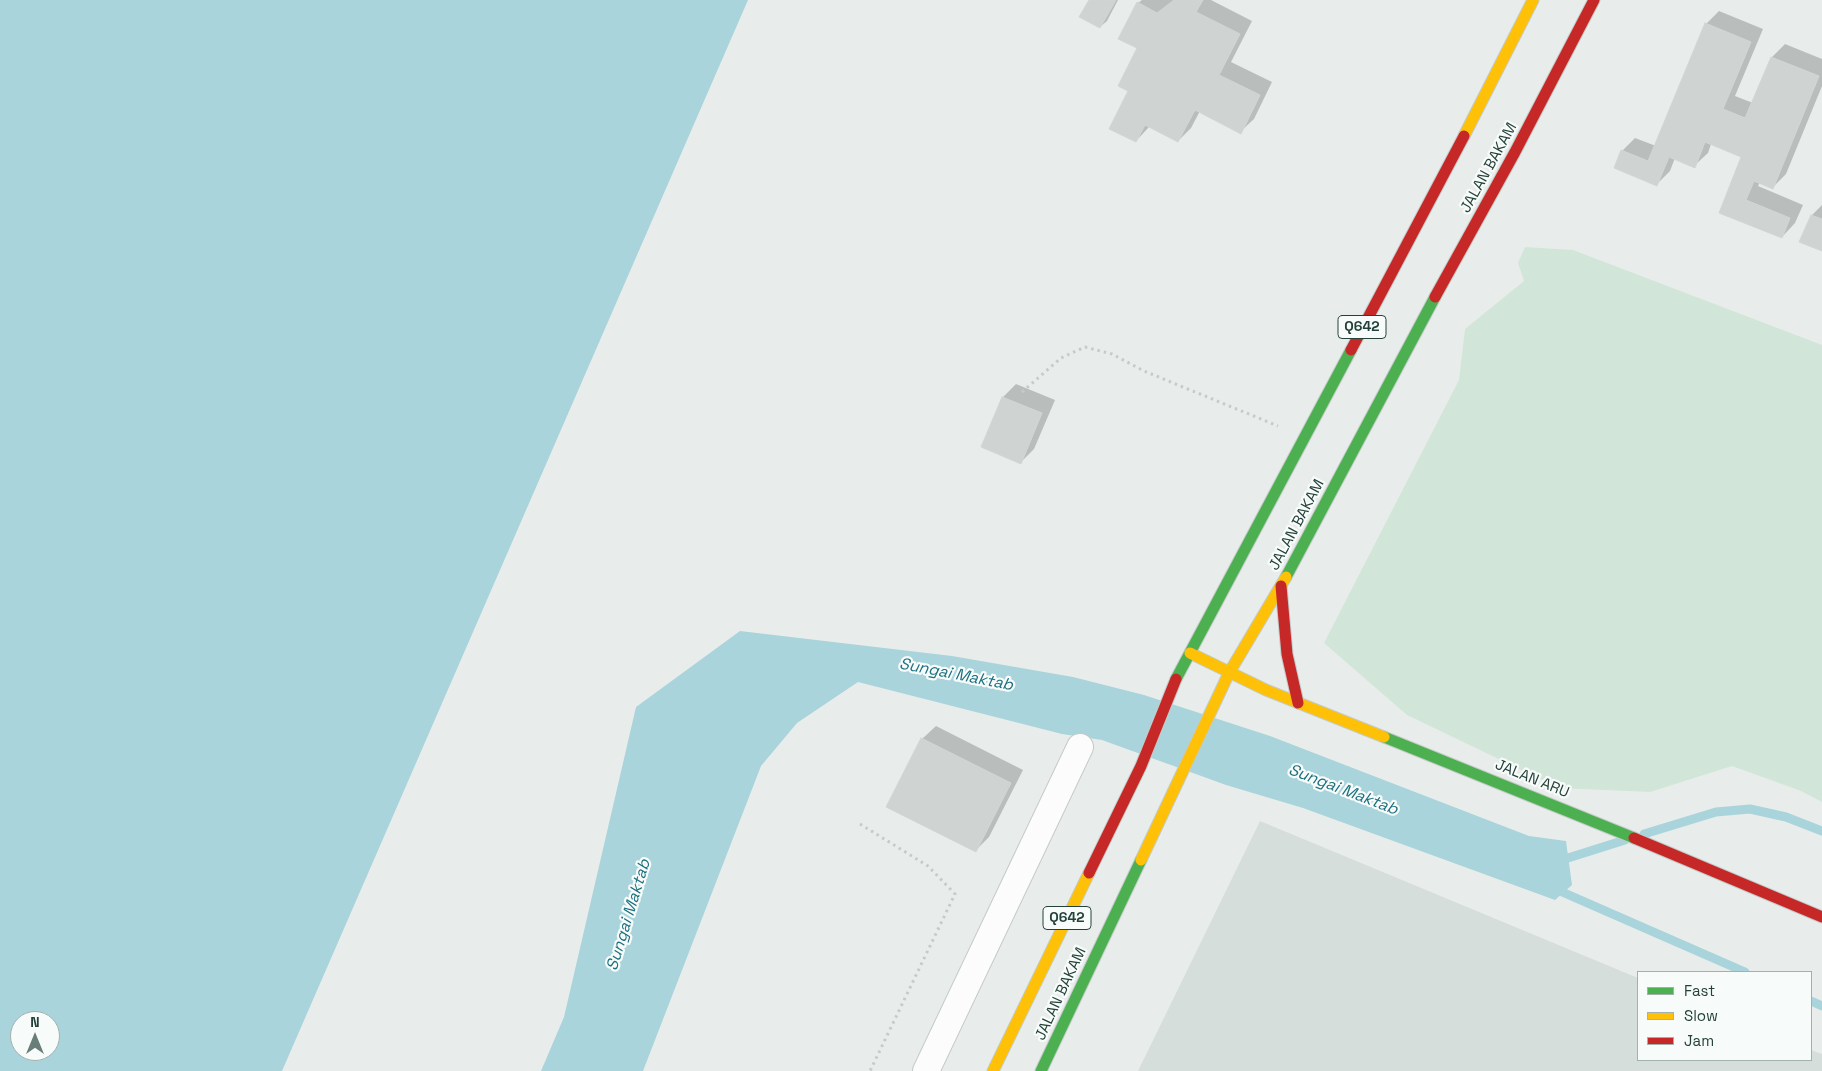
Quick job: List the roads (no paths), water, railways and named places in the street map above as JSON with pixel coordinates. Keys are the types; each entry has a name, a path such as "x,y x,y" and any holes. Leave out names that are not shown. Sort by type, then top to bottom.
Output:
{"main road":[{"name":"JALAN BAKAM","path":"993,1071 1140,766 1172,687 1513,43 1533,0"},
{"name":"JALAN BAKAM","path":"1041,1071 1229,673 1281,586 1462,246 1520,144 1594,0"},
{"path":"1281,586 1287,654 1298,703"},
{"name":"JALAN ARU","path":"1190,653 1229,673 1298,703 1571,811 1822,917"}],"street":[{"path":"926,1071 1080,747"}],"water":[{"path":"0,0 748,0 282,1071 0,1071"},
{"name":"Sungai Maktab","path":"740,631 952,656 1073,677 1144,695 1270,736 1529,836 1566,841 1572,885 1555,900 1303,808 1226,785 1102,740 1062,734 858,682 797,723 761,766 643,1071 541,1071 564,1017 636,707"}],"waterway":[{"path":"1644,834 1716,812 1750,809 1786,817 1822,831"},
{"path":"1558,858 1568,858 1625,840"},
{"path":"1553,888 1743,971"},
{"path":"1812,1001 1822,1006"}]}
